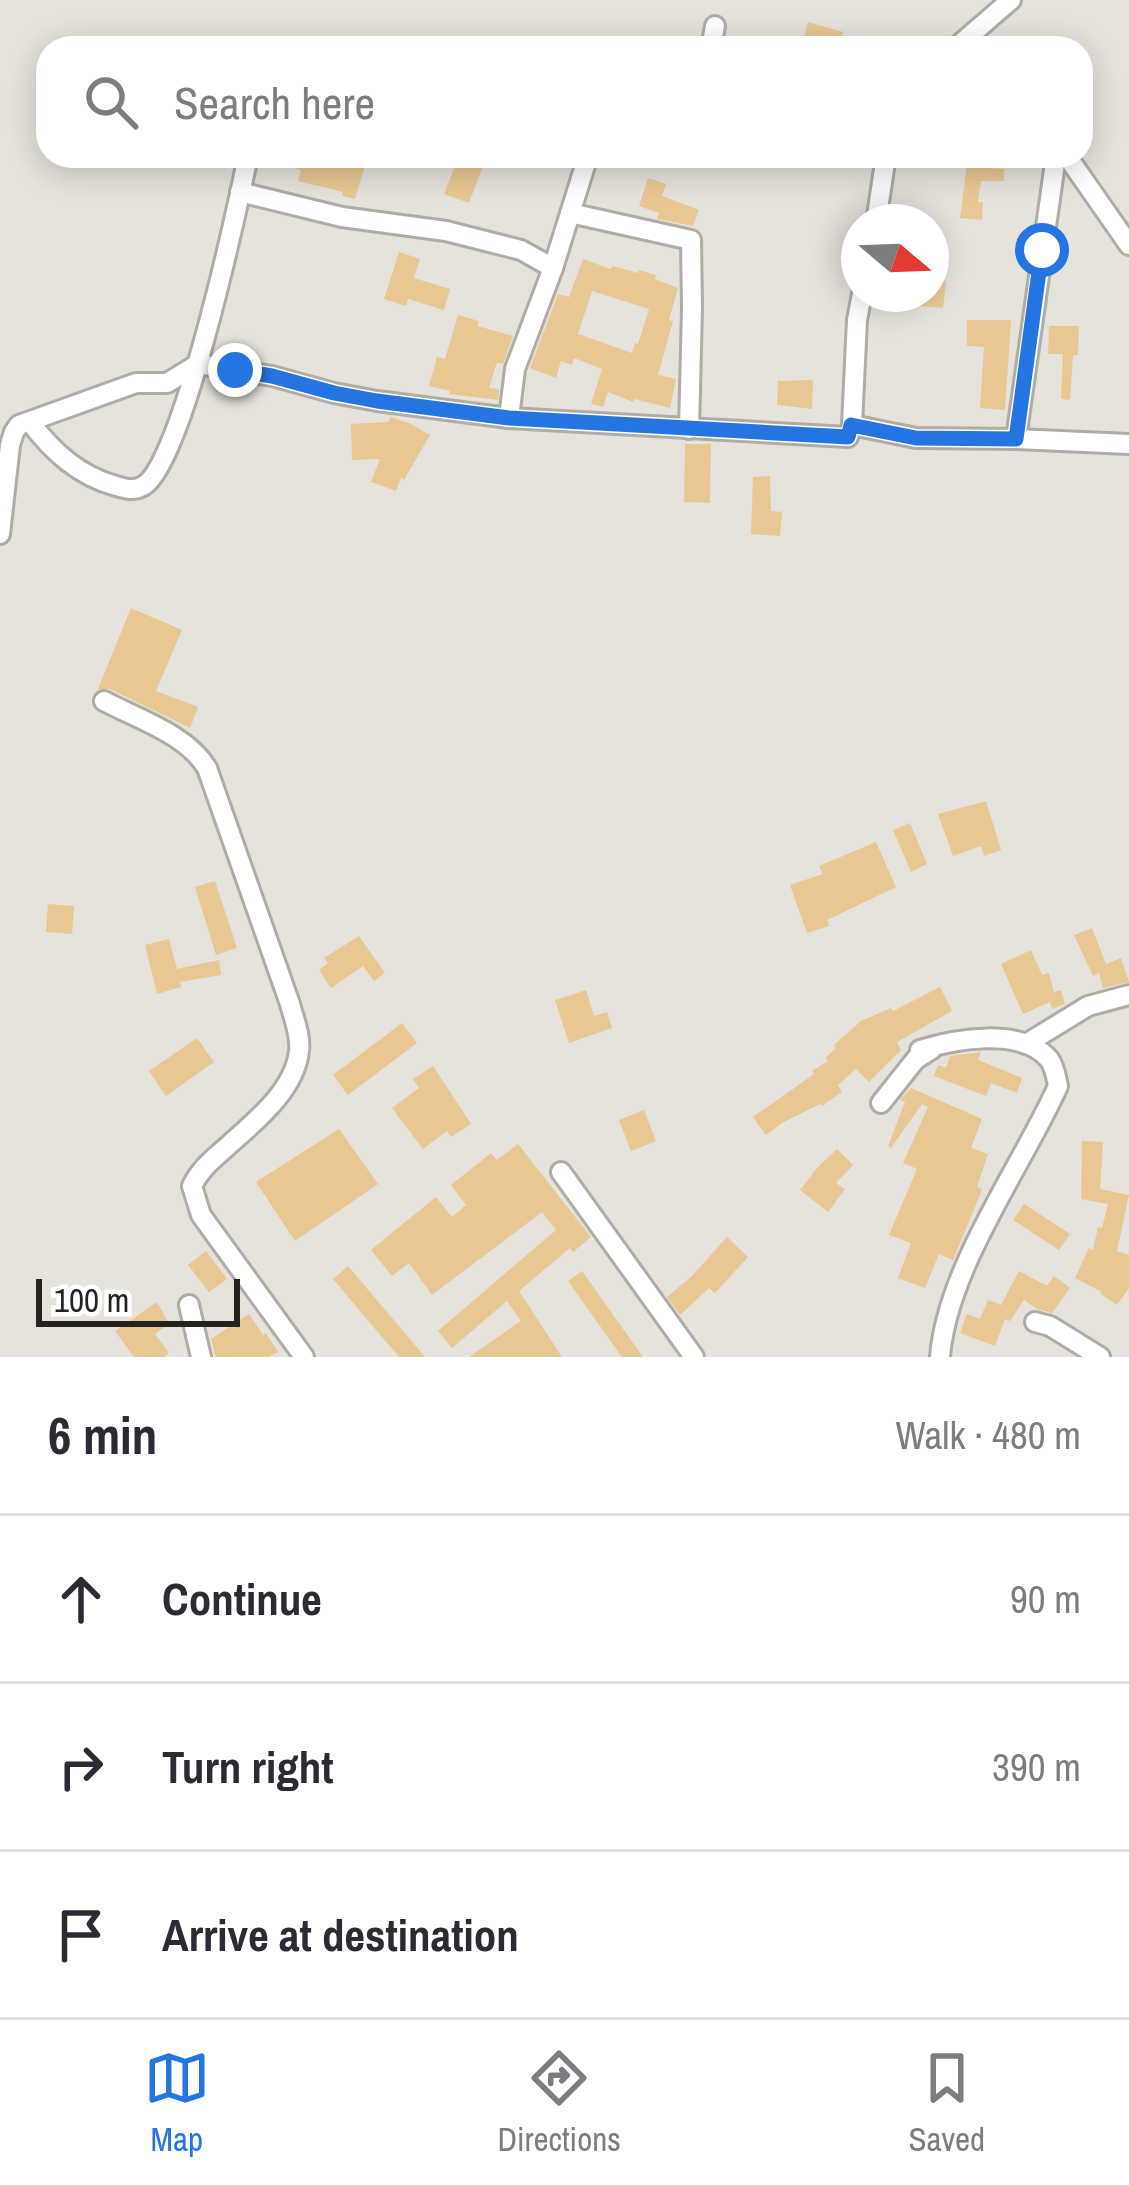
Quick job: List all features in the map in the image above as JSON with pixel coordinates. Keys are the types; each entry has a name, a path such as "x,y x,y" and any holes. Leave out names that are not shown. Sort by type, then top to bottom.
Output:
{"street":[{"path":"970,36 1011,0"},
{"path":"713,36 715,26"},
{"path":"30,422 72,466 98,481 131,490 147,485 162,465 198,364 245,168"},
{"path":"509,418 515,369 584,168"},
{"path":"879,204 884,168"},
{"path":"1016,439 1054,168"},
{"path":"1075,168 1129,245"},
{"path":"240,192 342,217 446,231 521,250 553,268"},
{"path":"570,213 691,239 689,429"},
{"path":"0,534 10,445 20,425 136,383 167,383 198,364 377,401 509,418 848,437 859,312"},
{"path":"851,425 916,438 1129,444"},
{"path":"104,701 186,744 207,768 290,1004 299,1039 295,1066 259,1119 201,1169 192,1186 201,1215 304,1357"},
{"path":"1026,1044 1088,1006 1129,995"},
{"path":"920,1050 976,1037 1026,1044 1047,1056 1058,1086 959,1278 940,1357"},
{"path":"881,1103 916,1059 941,1043"},
{"path":"561,1172 694,1357"},
{"path":"189,1305 201,1357"},
{"path":"1036,1322 1100,1357"}],"building":[{"path":"808,22 843,32 842,36 804,36"},
{"path":"293,168 364,168 355,199 298,181 301,170"},
{"path":"454,168 482,168 469,203 444,194"},
{"path":"966,168 1004,169 1004,181 981,181 982,220 960,218"},
{"path":"648,178 666,184 662,196 699,210 693,226 657,219 659,213 639,206"},
{"path":"399,252 420,259 414,278 450,289 444,310 408,299 406,306 384,299"},
{"path":"583,259 611,269 656,275 655,279 678,288 658,375 676,379 670,408 608,392 603,407 591,404 602,369 574,358 572,365 561,361 556,378 530,368 558,294 569,297","holes":["592,291 649,309 632,353 578,334"]},
{"path":"458,315 513,336 503,364 497,362 489,388 499,389 498,400 449,394 429,386 437,357 445,359"},
{"path":"967,320 1011,320 1005,410 980,408 984,347 967,346"},
{"path":"1049,326 1079,326 1070,400 1061,399 1063,354 1048,354"},
{"path":"813,380 812,409 777,405 778,381"},
{"path":"391,417 430,435 396,491 371,482 380,459 352,460 351,424 388,422"},
{"path":"685,444 711,444 710,503 684,502"},
{"path":"770,476 771,511 782,512 780,536 751,534 753,477"},
{"path":"131,608 182,630 156,691 198,707 190,728 110,689 98,689"},
{"path":"986,801 1001,850 984,856 981,846 953,856 938,814"},
{"path":"910,823 927,864 911,872 893,830"},
{"path":"876,842 896,887 827,920 829,926 807,933 790,885 823,874 819,866"},
{"path":"215,881 237,948 216,955 195,887"},
{"path":"48,904 74,906 72,934 46,932"},
{"path":"1092,928 1106,964 1121,958 1129,982 1103,988 1099,973 1093,976 1074,935"},
{"path":"359,936 385,973 374,981 363,966 331,988 319,970 328,963 324,958"},
{"path":"169,939 177,969 219,960 221,975 180,982 181,987 157,994 145,945"},
{"path":"1031,950 1042,975 1049,973 1054,992 1061,990 1065,1004 1052,1009 1050,1002 1023,1014 1001,964"},
{"path":"940,987 952,1011 897,1042 901,1050 869,1082 856,1069 838,1085 842,1092 766,1135 753,1117 814,1074 828,1061 825,1058 834,1045 861,1021"},
{"path":"586,990 594,1016 607,1012 612,1028 569,1043 555,1000"},
{"path":"402,1023 417,1043 348,1095 333,1075"},
{"path":"197,1038 214,1062 166,1096 149,1071"},
{"path":"981,1052 978,1060 1022,1078 1017,1093 991,1083 986,1096 934,1076 938,1065 946,1068 950,1056"},
{"path":"433,1066 471,1124 451,1137 447,1131 423,1149 392,1108 419,1088 413,1079"},
{"path":"911,1088 982,1119 971,1148 988,1154 977,1187 982,1189 953,1260 939,1254 925,1288 898,1278 911,1243 889,1235 917,1169 903,1163 928,1107 922,1104 888,1146 905,1102 900,1100"},
{"path":"644,1110 656,1141 631,1151 619,1120"},
{"path":"339,1129 378,1184 295,1241 256,1182"},
{"path":"1082,1141 1103,1142 1100,1189 1129,1195 1117,1251 1129,1255 1129,1288 1117,1305 1075,1278 1089,1248 1093,1250 1108,1204 1081,1199"},
{"path":"518,1144 591,1237 573,1252 570,1248 519,1291 562,1357 469,1357 521,1321 507,1301 452,1348 438,1331 556,1230 542,1212 432,1295 409,1263 392,1276 371,1250 436,1197 452,1217 466,1205 451,1185 491,1153 497,1160"},
{"path":"837,1149 853,1165 836,1183 845,1189 828,1212 800,1190"},
{"path":"1024,1204 1070,1234 1059,1250 1013,1220"},
{"path":"727,1237 748,1257 715,1293 709,1288 680,1315 667,1297"},
{"path":"206,1251 227,1279 209,1292 188,1265"},
{"path":"348,1266 425,1357 399,1357 333,1279"},
{"path":"582,1271 643,1357 622,1357 568,1281"},
{"path":"1019,1271 1047,1286 1054,1276 1070,1288 1052,1313 1024,1300 1010,1321 1005,1319 995,1346 960,1333 967,1314 980,1319 988,1300 1001,1305"},
{"path":"157,1302 169,1324 155,1334 169,1353 134,1357 115,1331"},
{"path":"249,1314 278,1352 269,1357 216,1357 211,1339"}],"route":[{"path":"235,370 377,401 509,418 848,437 851,425 916,438 1016,439 1042,250"}]}
